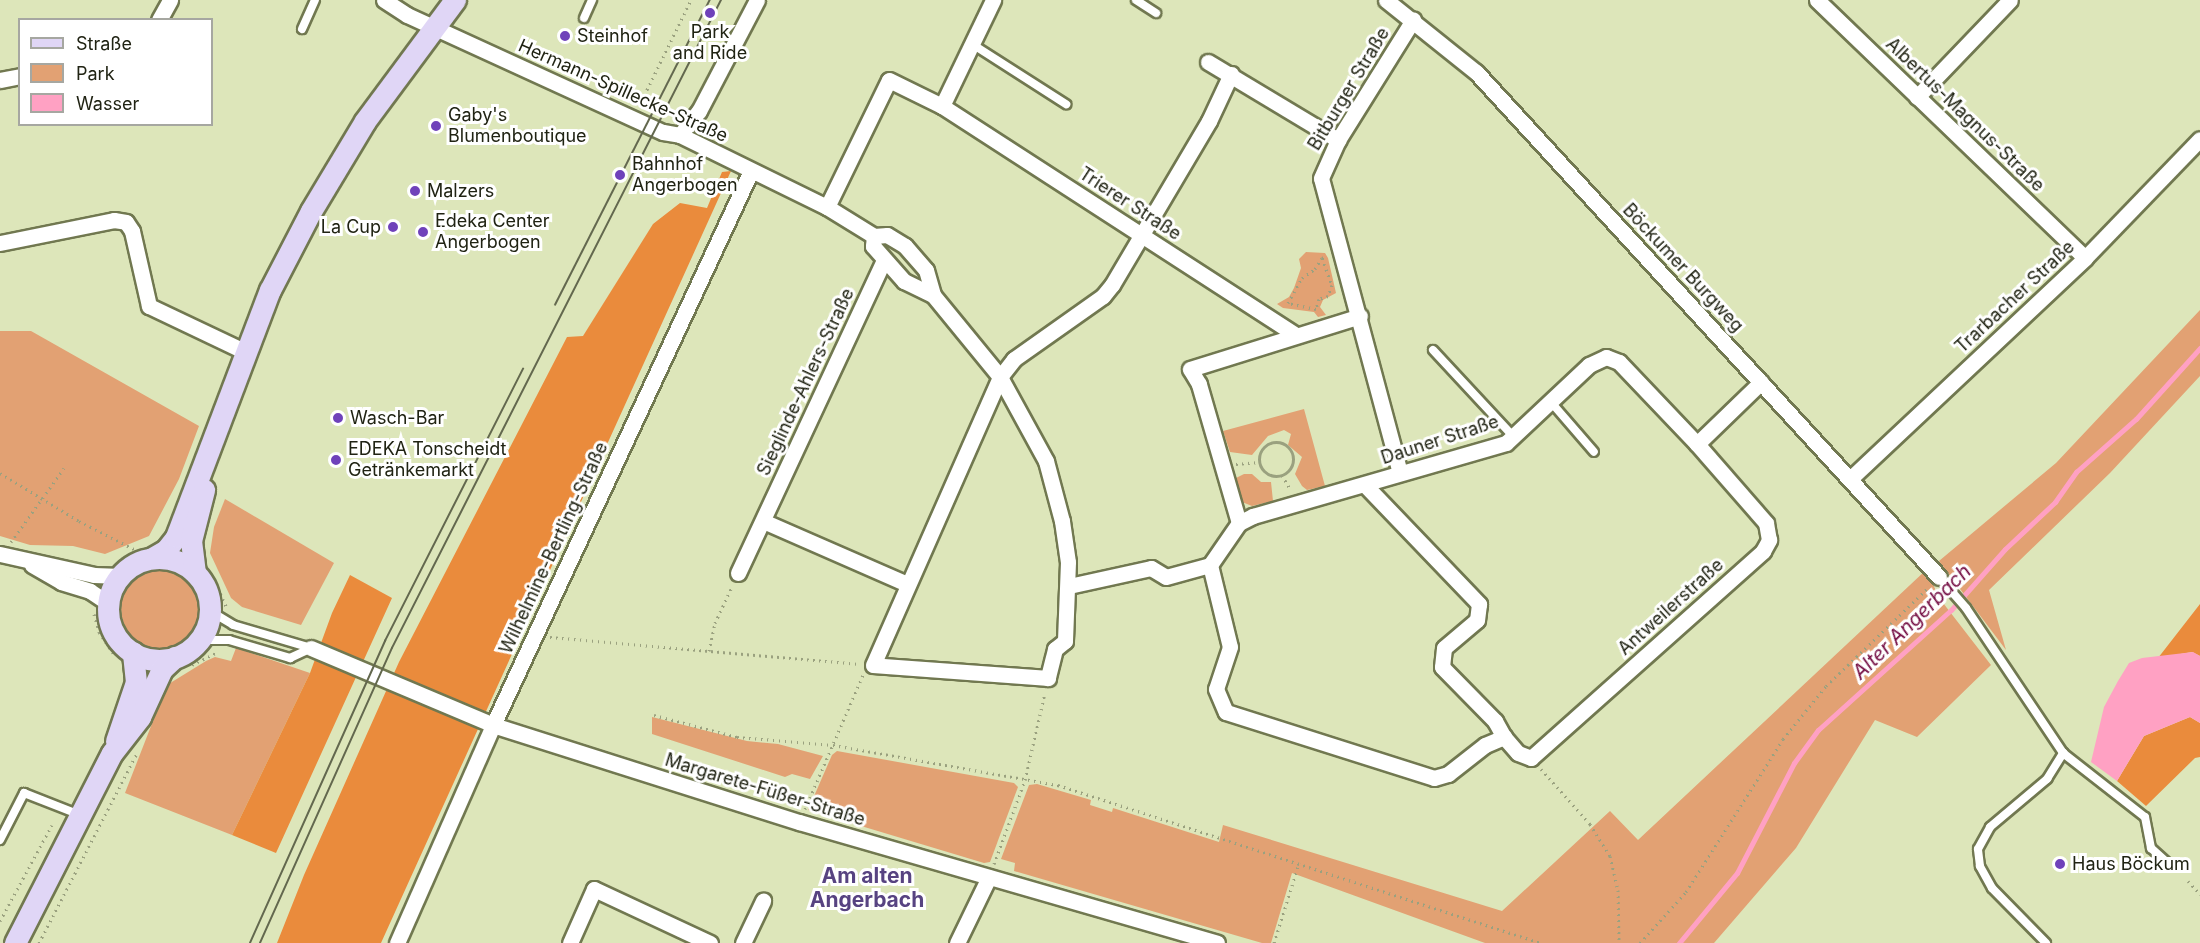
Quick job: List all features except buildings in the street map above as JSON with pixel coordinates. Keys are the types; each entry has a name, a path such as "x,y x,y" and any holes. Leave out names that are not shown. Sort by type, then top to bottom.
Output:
{"main road":[{"path":"15,943 71,811 140,717 162,669 179,663 199,640 210,611 202,572 191,541 208,460 270,290 337,165 456,0"},
{"path":"112,753 136,682 127,657 114,632 109,604 121,576 145,555 166,550 176,537 189,497 208,460"},
{"path":"145,555 177,561 202,572"},
{"path":"127,657 179,663"}],"street":[{"path":"160,18 170,0"},
{"name":"Hermann-Spillecke-Straße","path":"384,0 435,27 663,132 680,135 827,207 874,236 887,235 905,246 926,270 933,294 1000,377 1046,461 1062,521 1069,586 1065,641 1055,649 1048,678"},
{"path":"680,135 699,111 757,0"},
{"path":"942,106 993,0"},
{"name":"Böckumer Burgweg","path":"1386,0 1476,72 1851,478 1938,577"},
{"name":"Albertus-Magnus-Straße","path":"1817,0 2085,258"},
{"path":"1917,97 2010,0"},
{"name":"Bitburger Straße","path":"1400,473 1360,316 1321,178 1338,140 1413,20"},
{"path":"1208,62 1338,140"},
{"path":"1048,678 873,665 906,584 1000,377 1014,360 1103,296 1143,236 1209,121 1231,74"},
{"path":"0,80 18,76"},
{"name":"Trierer Straße","path":"827,207 889,80 942,106 1296,335"},
{"name":"Trarbacher Straße","path":"1851,478 2085,258 2200,139"},
{"name":"Wilhelmine-Bertling-Straße","path":"397,943 493,725 751,171"},
{"path":"0,243 114,220 126,222 132,231 149,306 246,352"},
{"name":"Hermann-Spillecke-Straße","path":"874,236 873,246 904,281 933,294"},
{"name":"Sieglinde-Ahlers-Straße","path":"738,573 884,260"},
{"path":"1069,586 1151,568 1166,577 1210,565 1239,523 1199,384 1190,369 1360,316"},
{"name":"Dauner Straße","path":"1239,523 1506,443 1589,365 1606,357 1619,362 1696,444"},
{"path":"1696,444 1761,382"},
{"name":"Antweilerstraße","path":"1531,758 1763,551 1769,540 1766,523 1696,444"},
{"name":"Dauner Straße","path":"1365,485 1479,604 1477,620 1444,648 1443,667 1496,721 1504,737"},
{"path":"763,521 906,584"},
{"path":"4,555 26,562 121,576"},
{"path":"26,562 61,582 90,591 109,604"},
{"path":"1210,565 1230,647 1216,689 1226,712 1434,778 1448,774 1485,745 1504,737 1518,753 1531,758"},
{"name":"Margarete-Füßer-Straße","path":"311,648 493,725 799,822 1217,943"},
{"path":"957,943 989,877"},
{"path":"570,943 594,889 710,943"},
{"path":"743,943 763,901"}],"lane":[{"path":"302,30 315,0"},
{"path":"584,18 592,0"},
{"path":"1136,0 1156,13"},
{"path":"972,44 1065,104"},
{"path":"1433,350 1513,436"},
{"path":"1550,402 1594,452"},
{"path":"1938,577 1966,608 2063,753 2145,817 2151,848 2172,867"},
{"path":"210,611 233,625 311,648"},
{"path":"199,640 229,640 290,658 311,648"},
{"path":"2046,943 1992,888 1980,866 1978,849 1990,827 2047,779 2063,753"},
{"path":"0,840 24,793 71,811"}],"path":[{"path":"633,118 692,0"},
{"path":"1322,258 1332,285 1328,296 1319,299 1316,309 1288,303 1302,278 1316,269 1322,258"},
{"path":"1276,442 1287,446 1293,457 1291,468 1277,476 1264,471 1259,462 1262,450 1276,442"},
{"path":"1223,467 1259,462"},
{"path":"4,555 12,539 64,468"},
{"path":"0,473 42,499 145,555"},
{"path":"202,572 234,613 233,625"},
{"path":"709,651 715,623 738,573"},
{"path":"1640,943 1686,892 1783,740 1826,686 1938,577"},
{"path":"90,591 86,603 105,644 127,657"},
{"path":"535,636 868,665 799,822"},
{"path":"179,663 219,652 229,640"},
{"path":"989,877 1025,780 1048,678"},
{"path":"654,715 736,737 833,745 1058,785 1541,943"},
{"path":"39,943 139,746"},
{"path":"1531,758 1590,824 1610,855 1618,890 1619,943"},
{"path":"0,921 71,811"},
{"path":"1274,943 1299,863"},
{"path":"2188,881 2200,894"}],"green space":[{"path":"1306,252 1325,253 1336,293 1323,300 1320,307 1326,315 1318,317 1314,312 1283,308 1277,304 1289,297 1301,268 1299,259"},
{"path":"2200,310 2200,376 2110,473 1989,590 2006,650 1939,561 2056,463"},
{"path":"0,331 31,331 199,426 179,479 149,536 105,554 73,546 30,545 0,536"},
{"path":"1304,409 1325,486 1307,490 1302,486 1295,474 1302,457 1288,445 1291,434 1284,430 1268,436 1252,455 1230,452 1223,431"},
{"path":"1244,474 1252,474 1261,482 1271,482 1273,501 1252,506 1242,502 1236,478"},
{"path":"225,499 334,563 301,625 242,607 231,598 210,553 214,527"},
{"path":"162,568 178,571 191,580 200,593 203,609 200,625 191,638 178,647 162,650 146,647 133,638 124,625 121,609 124,593 133,580 146,571"},
{"path":"1926,570 1940,599 1991,665 1917,737 1875,720 1796,848 1714,943 1485,943 1292,873 1271,943 1262,943 1014,871 1015,863 1001,859 1029,785 1037,784 1091,800 1090,805 1112,812 1113,808 1219,842 1223,825 1502,911 1610,811 1638,840"},
{"path":"236,648 310,673 232,835 125,793 167,685 215,657 231,661"},
{"path":"652,717 747,741 778,744 823,756 810,779 792,774 785,777 652,734"},
{"path":"837,751 1014,783 1018,787 990,862 984,863 808,810 832,755"}],"shaded area":[{"path":"731,171 381,943 277,943 304,875 399,662 567,337 583,336 653,224 680,203 707,208 722,172"},
{"path":"350,575 392,598 276,853 232,835 310,673 332,613"},
{"path":"2200,604 2200,656 2192,652 2158,658"},
{"path":"2190,717 2200,723 2200,757 2195,758 2146,806 2117,781 2144,736"}],"water":[{"path":"2193,652 2200,656 2200,723 2190,717 2144,736 2117,781 2091,762 2104,707 2129,663 2142,658"}],"waterway":[{"name":"Alter Angerbach","path":"1679,943 1737,873 1794,763 1818,730 1951,610 2005,549 2055,502 2076,472 2136,419 2200,348"}],"tram line":[{"path":"555,305 710,0"},
{"path":"260,943 392,648 721,0"},
{"path":"250,943 385,641 523,369"}],"place":[{"name":"Park and Ride","path":"710,13"},
{"name":"Steinhof","path":"565,36"},
{"name":"Gaby's Blumenboutique","path":"436,126"},
{"name":"Bahnhof Angerbogen","path":"620,175"},
{"name":"Malzers","path":"415,191"},
{"name":"La Cup","path":"393,227"},
{"name":"Edeka Center Angerbogen","path":"423,232"},
{"name":"Wasch-Bar","path":"338,418"},
{"name":"EDEKA Tonscheidt Getränkemarkt","path":"336,460"},
{"name":"Haus Böckum","path":"2060,864"}],"district":[{"name":"Am alten Angerbach","path":"867,888"}]}
